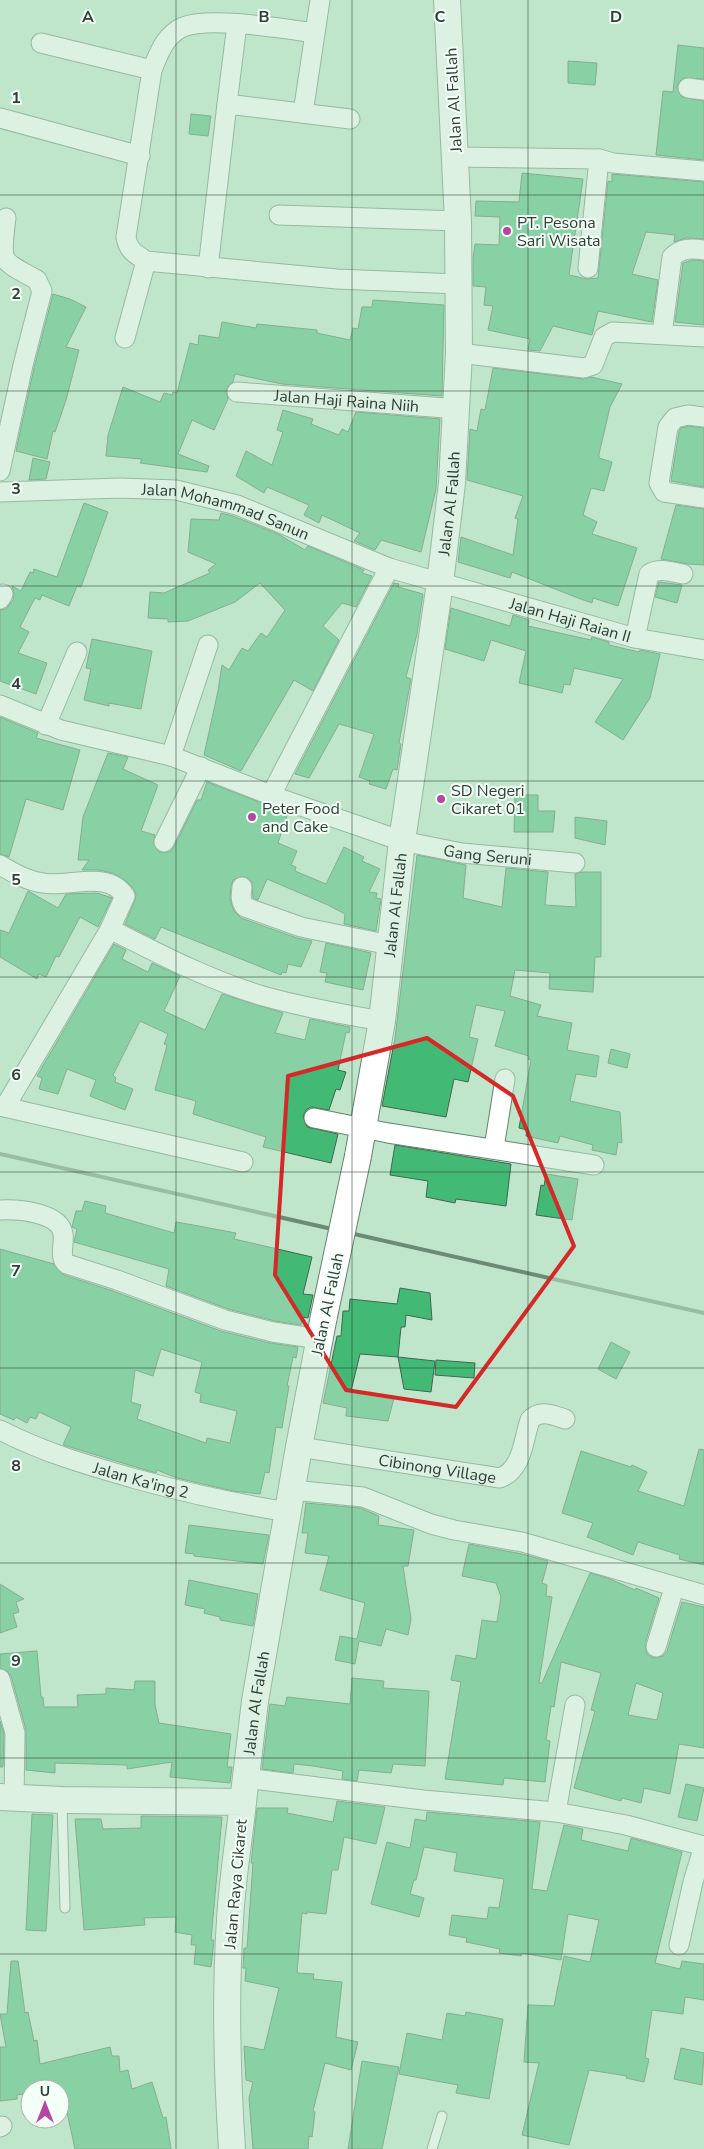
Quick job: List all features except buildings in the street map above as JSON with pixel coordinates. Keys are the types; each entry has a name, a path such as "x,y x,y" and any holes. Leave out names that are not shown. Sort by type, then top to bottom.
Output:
{"street":[{"path":"303,113 320,0"},
{"name":"Jalan Al Fallah","path":"244,1790 255,1701 299,1447 358,1156 382,1021 402,842 440,583 452,483 458,409 458,221 447,0"},
{"path":"314,33 237,24 200,23 183,27 162,46 152,70 126,237 127,245 131,251 146,261 337,279 458,284"},
{"path":"208,268 237,24"},
{"path":"40,43 152,70"},
{"path":"227,104 350,119"},
{"path":"0,118 140,156"},
{"path":"456,164 604,163 704,171"},
{"path":"588,268 604,163"},
{"path":"279,215 458,221"},
{"path":"0,471 23,364 42,292 37,280 10,268 4,263 0,246 6,218"},
{"path":"662,334 672,257 677,252 685,249 704,250"},
{"path":"124,338 146,261"},
{"path":"459,353 584,368 593,365 596,361 601,343 608,334 620,331 704,337"},
{"name":"Jalan Haji Raina Niih","path":"237,392 458,409"},
{"path":"696,416 675,418 668,427 659,483 664,492 704,498"},
{"name":"Jalan Mohammad Sanun","path":"0,492 120,488 176,490 237,505 389,568 440,583"},
{"path":"271,795 389,568"},
{"path":"636,638 650,574 660,570 683,574"},
{"name":"Jalan Haji Raian II","path":"440,583 636,638 704,650"},
{"path":"171,756 208,645"},
{"path":"46,725 77,652"},
{"name":"Gang Seruni","path":"0,705 46,725 76,735 171,756 271,795 402,842 462,853 575,863"},
{"path":"164,842 201,767"},
{"path":"0,865 23,877 46,884 95,881 110,884 123,893 124,899 110,928 3,1106 243,1162"},
{"path":"242,887 240,897 246,907 301,927 390,945"},
{"path":"110,928 175,962 260,995 323,1011 382,1021"},
{"path":"494,1148 506,1079"},
{"path":"314,1118 388,1133 594,1164"},
{"path":"0,1210 22,1210 56,1222 61,1227 64,1235 63,1261 74,1267 117,1280 225,1320 274,1332 322,1328"},
{"name":"Cibinong Village","path":"299,1447 500,1478 509,1474 517,1466 530,1420 534,1415 546,1414 566,1419"},
{"name":"Jalan Ka'ing 2","path":"0,1430 62,1458 196,1496 238,1505 363,1497 431,1524 522,1542 674,1588 704,1595"},
{"path":"656,1647 674,1588"},
{"path":"0,1680 15,1733 7,1798"},
{"path":"556,1812 575,1706"},
{"path":"244,1790 423,1800 556,1812 626,1825 704,1846 693,1882 679,1945"},
{"name":"Jalan Raya Cikaret","path":"7,1798 62,1800 244,1790 230,1919 226,2022 232,2149"}],"lane":[{"path":"62,1800 65,1908"},
{"path":"432,2149 442,2116"}],"highlighted area":[{"path":"427,1038 513,1096 574,1246 456,1407 346,1390 275,1275 288,1076"}],"railway":[{"path":"0,1154 704,1313"}],"place":[{"name":"PT. Pesona Sari Wisata","path":"507,231"},
{"name":"SD Negeri Cikaret 01","path":"441,799"},
{"name":"Peter Food and Cake","path":"252,817"}]}
